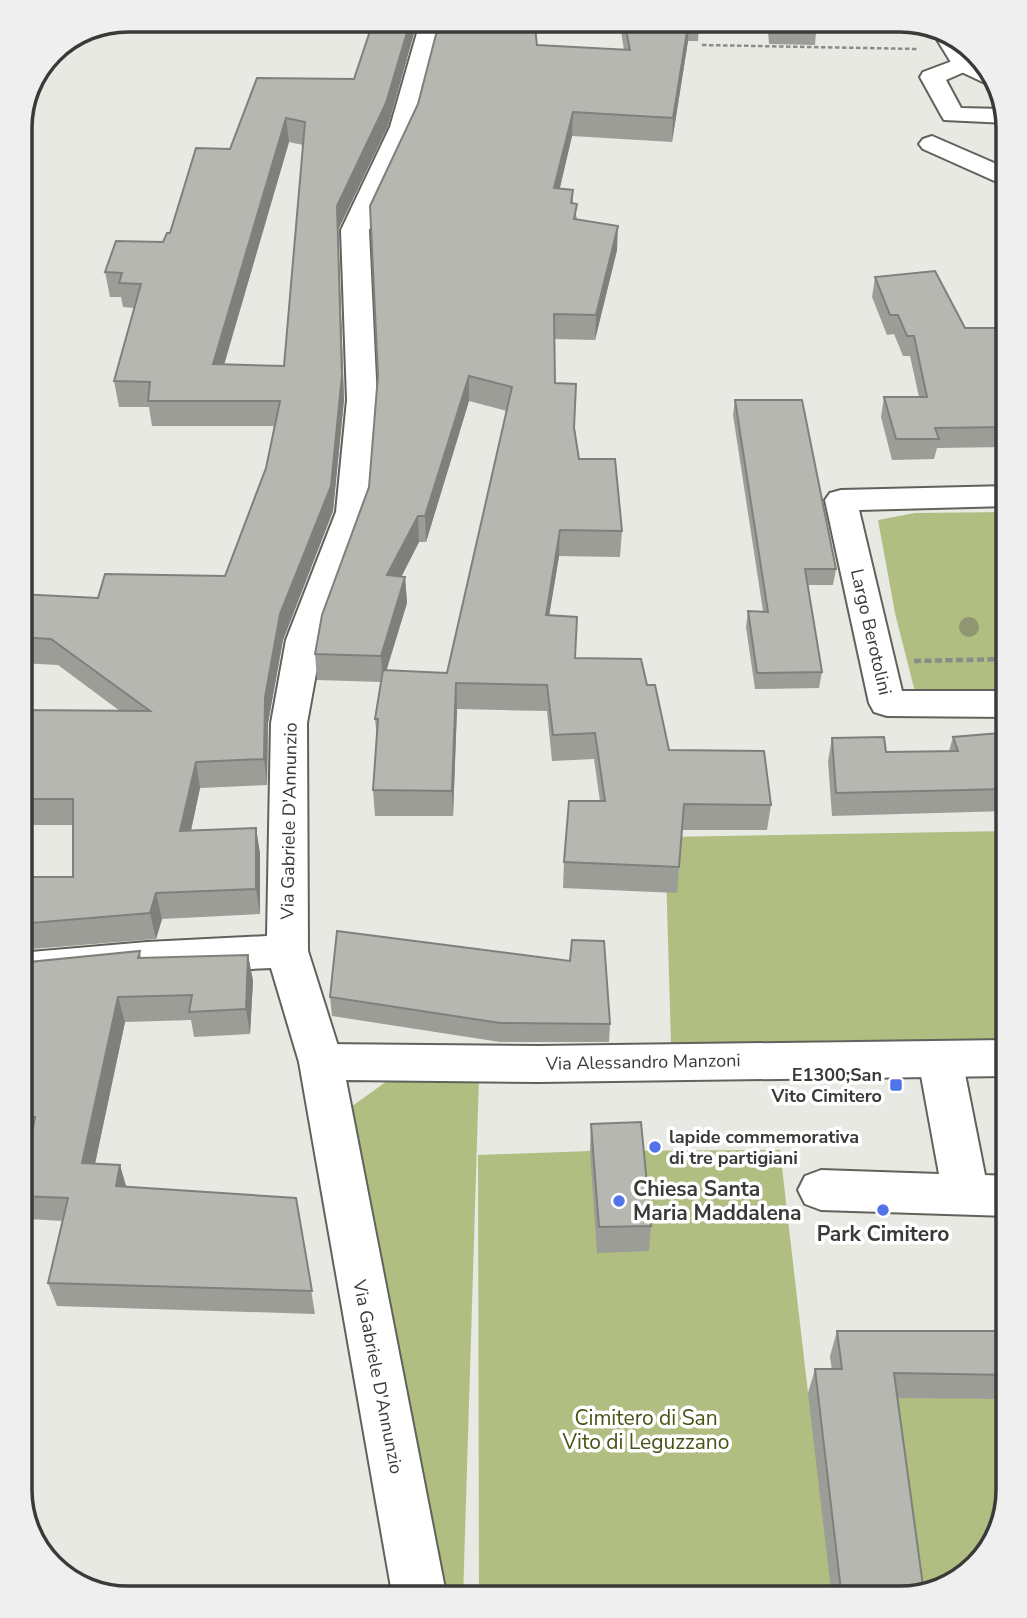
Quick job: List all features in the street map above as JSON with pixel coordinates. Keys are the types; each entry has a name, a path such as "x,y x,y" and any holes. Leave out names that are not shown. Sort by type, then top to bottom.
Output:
{"street":[{"name":"Via Gabriele D'Annunzio","path":"417,1586 321,1062 287,951 289,723 304,640 352,512 362,400 355,229 403,127 429,32"},
{"path":"954,49 932,77 953,115 995,116"},
{"path":"932,144 996,173"},
{"name":"Largo Berotolini","path":"996,496 841,500 887,703 996,704"},
{"path":"32,969 147,958 287,951"},
{"name":"Via Alessandro Manzoni","path":"321,1062 538,1064 996,1058"},
{"path":"821,1190 987,1196 940,1059"}],"path":[{"path":"702,45 954,49"},
{"path":"878,662 996,659"}],"green space":[{"path":"996,512 996,695 916,696 895,613 878,520 915,513"},
{"path":"996,831 996,1040 671,1044 665,837"},
{"path":"394,1076 479,1076 463,1586 445,1586 351,1107"},
{"name":"Cimitero di San Vito di Leguzzano","path":"780,1150 808,1393 835,1393 830,1356 996,1356 995,1503 983,1538 963,1563 942,1577 918,1585 899,1586 479,1586 478,1155 590,1151"}],"building":[{"path":"370,32 407,32 386,103 337,206 342,375 331,486 280,614 265,697 264,759 196,762 180,831 256,828 256,889 156,893 150,913 32,923 32,877 73,877 73,799 32,799 32,710 150,711 51,639 32,638 32,595 98,598 105,574 225,576 266,468 280,401 148,401 150,382 114,381 141,284 119,283 122,273 105,272 116,241 163,242 167,233 170,233 196,148 230,149 257,78 354,79","holes":["286,118 305,122 284,366 213,364"]},
{"path":"437,32 536,32 537,45 630,50 627,32 687,32 673,118 573,112 554,188 573,190 571,203 577,204 574,219 618,226 596,315 554,314 555,383 576,384 574,428 579,459 615,459 622,531 560,530 546,615 577,617 575,658 641,659 647,685 655,685 669,750 764,751 771,805 684,804 679,867 564,862 569,801 605,801 595,733 553,735 547,685 456,683 452,791 373,790 378,719 375,719 383,670 447,673 512,387 469,376 425,516 418,516 387,575 405,577 381,656 315,654 322,615 369,487 378,375 370,206 418,104"},
{"path":"935,271 965,328 996,328 996,427 935,428 939,439 896,439 884,397 927,397 914,336 907,336 898,315 890,315 875,277"},
{"path":"735,400 802,400 836,569 805,569 822,672 757,673 748,611 768,612"},
{"path":"996,733 996,789 836,793 832,738 884,737 886,752 958,751 953,737"},
{"path":"337,931 570,961 572,940 604,941 610,1024 500,1023 330,997"},
{"path":"140,951 138,958 248,955 246,1009 189,1012 192,995 118,997 82,1163 120,1165 116,1186 296,1198 312,1291 48,1283 68,1198 32,1196 32,1133 35,1117 32,1117 32,962"},
{"name":"Chiesa Santa Maria Maddalena","path":"641,1122 651,1226 599,1227 591,1124"},
{"path":"837,1331 996,1331 996,1375 894,1373 923,1583 840,1586 815,1369 842,1369"}],"place":[{"name":"E1300;San Vito Cimitero","path":"896,1085"},
{"name":"lapide commemorativa di tre partigiani","path":"655,1147"},
{"name":"Chiesa Santa Maria Maddalena","path":"619,1201"},
{"name":"Park Cimitero","path":"883,1210"}]}
